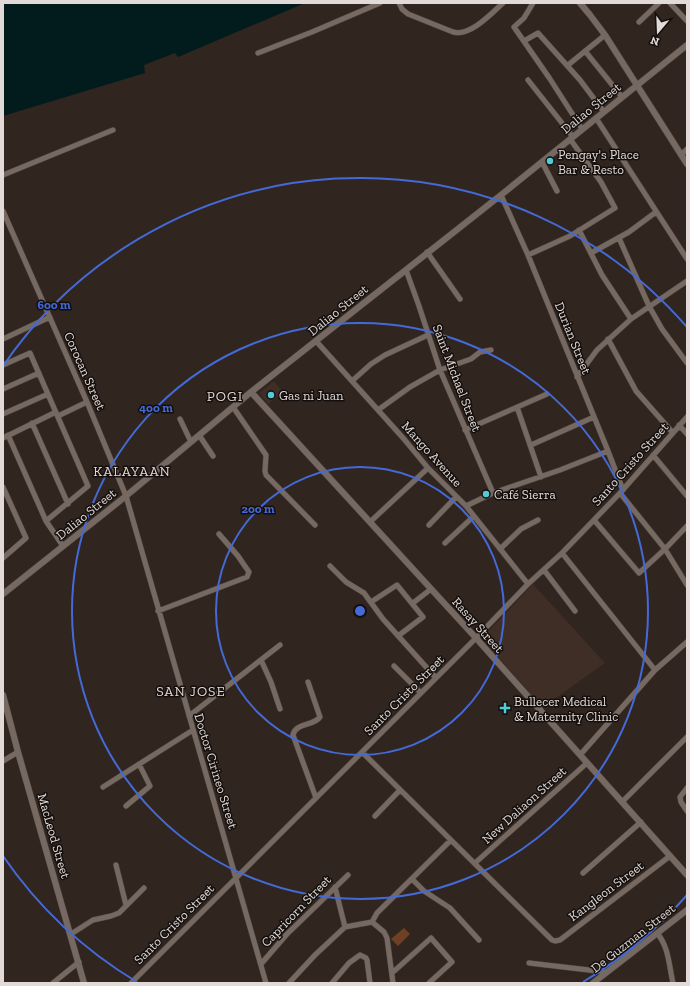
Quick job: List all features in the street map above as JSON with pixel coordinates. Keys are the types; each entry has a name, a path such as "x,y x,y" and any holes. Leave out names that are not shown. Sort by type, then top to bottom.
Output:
{"street":[{"path":"258,54 380,3"},
{"path":"399,3 410,15 459,33 469,30 501,4"},
{"path":"533,3 524,18 514,27 582,129"},
{"path":"580,3 605,35 687,164"},
{"path":"639,22 659,3"},
{"path":"670,3 687,21"},
{"path":"524,40 538,33 568,65 604,112"},
{"path":"568,65 605,35"},
{"name":"Daliao Street","path":"3,594 126,496 251,392 501,195 687,45"},
{"path":"585,51 622,97"},
{"path":"528,80 571,138 601,182 615,208 564,239 528,255"},
{"path":"596,118 687,259"},
{"path":"3,175 113,130"},
{"path":"681,155 687,149"},
{"path":"542,162 557,191"},
{"name":"Durian Street","path":"501,195 528,255 608,451 622,491 664,549 687,585"},
{"name":"Corocan Street","path":"3,211 87,402 126,496"},
{"path":"591,253 619,238 656,212"},
{"path":"579,230 602,276 630,319"},
{"path":"619,238 649,306 662,329 687,363"},
{"path":"427,252 460,299"},
{"name":"Saint Michael Street","path":"406,270 440,370 493,493"},
{"path":"577,377 597,350 630,319 687,281"},
{"path":"3,339 50,317"},
{"path":"352,381 371,364 385,355 428,335"},
{"path":"608,339 636,391 673,433"},
{"name":"Mango Avenue","path":"316,341 428,468 466,506 528,584"},
{"path":"378,410 410,387 440,370 471,359 480,352 492,350"},
{"path":"3,365 30,353 88,486 46,521"},
{"path":"3,388 39,373"},
{"name":"Rasay Street","path":"251,392 476,638 687,874"},
{"path":"3,414 48,394"},
{"path":"465,430 547,394"},
{"path":"63,546 46,521 6,436 32,423 87,402"},
{"path":"233,407 266,456 266,475 315,525"},
{"path":"517,407 541,477"},
{"path":"530,445 594,417"},
{"name":"Santo Cristo Street","path":"130,983 476,638 528,584 562,553 622,491 687,417"},
{"path":"180,419 191,442"},
{"path":"32,423 68,504"},
{"path":"680,425 687,434"},
{"path":"199,435 213,456"},
{"path":"466,506 493,493 541,477 608,451"},
{"path":"653,455 687,496"},
{"path":"370,522 428,468"},
{"path":"3,487 26,538 4,557"},
{"name":"Doctor Cirineo Street","path":"126,496 266,983"},
{"path":"429,525 456,497"},
{"path":"445,543 474,516"},
{"path":"500,549 521,529 538,520"},
{"path":"594,520 639,573 687,526"},
{"path":"158,611 247,577 249,572 220,534"},
{"path":"3,550 4,557"},
{"path":"562,553 655,670"},
{"path":"330,566 346,582 364,593 398,636 436,678"},
{"path":"544,570 576,610"},
{"path":"371,602 397,585 413,603 423,617 398,636"},
{"path":"413,603 431,589"},
{"path":"580,754 655,670 687,642"},
{"path":"189,716 280,645"},
{"path":"261,660 271,682 280,709"},
{"path":"394,666 421,693"},
{"path":"308,682 320,717 318,720 298,728 294,731 293,735 316,798"},
{"name":"MacLeod Street","path":"3,695 84,983"},
{"path":"103,787 193,730"},
{"path":"622,802 687,738"},
{"path":"3,761 18,752"},
{"path":"362,752 475,863"},
{"name":"New Daliaon Street","path":"475,863 587,763"},
{"path":"126,806 150,786 139,764"},
{"path":"687,788 680,798 687,811"},
{"path":"375,816 400,790"},
{"path":"583,873 641,822"},
{"path":"372,922 377,913 451,840"},
{"name":"Kangleon Street","path":"475,863 527,917 552,940 559,941 670,856"},
{"path":"116,865 126,905"},
{"name":"Capricorn Street","path":"261,964 287,934 348,875"},
{"path":"412,879 424,891 450,908 479,940"},
{"path":"335,887 345,927"},
{"path":"71,934 93,920 116,915 144,888"},
{"name":"De Guzman Street","path":"593,983 687,910"},
{"path":"289,983 315,955 345,927 372,922"},
{"path":"372,922 386,935 393,983"},
{"path":"657,933 666,947 673,983"},
{"path":"392,972 431,938 452,962 429,983"},
{"path":"332,983 349,963 360,955 367,960 370,983"},
{"path":"53,983 79,962"},
{"path":"530,963 606,972"}],"shaded area":[{"path":"274,381 283,392 268,404 259,393"},
{"path":"533,584 605,663 542,708 482,638"},
{"path":"404,928 410,934 398,946 391,939"}],"water":[{"path":"3,3 305,3 178,57 175,53 144,65 145,73 3,116"}],"place":[{"name":"Pengay's Place Bar & Resto","path":"550,161"},
{"name":"Gas ni Juan","path":"271,395"},
{"name":"Café Sierra","path":"486,494"},
{"name":"Bullecer Medical & Maternity Clinic","path":"505,708"}],"district":[{"name":"POGI","path":"225,396"},
{"name":"KALAYAAN","path":"132,471"},
{"name":"SAN JOSE","path":"191,691"}]}
